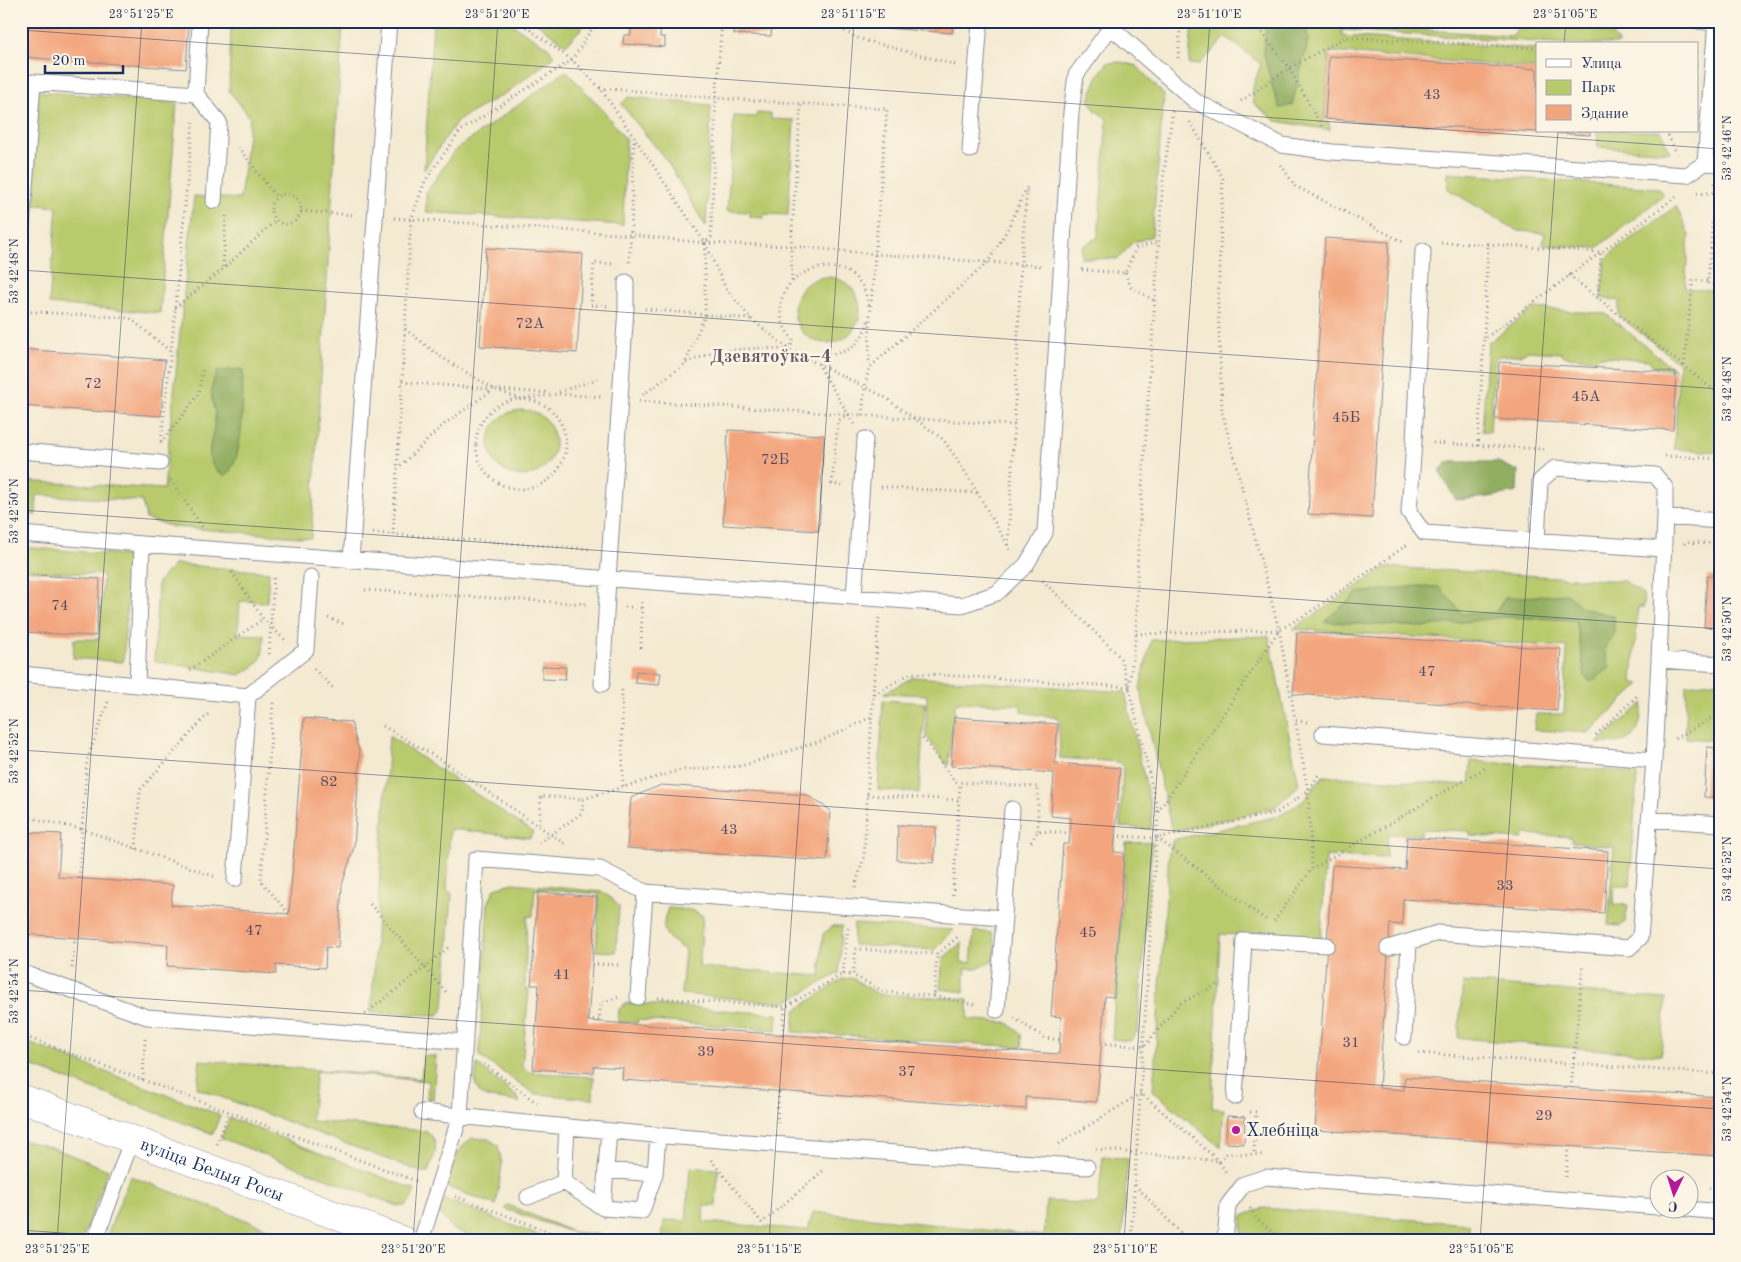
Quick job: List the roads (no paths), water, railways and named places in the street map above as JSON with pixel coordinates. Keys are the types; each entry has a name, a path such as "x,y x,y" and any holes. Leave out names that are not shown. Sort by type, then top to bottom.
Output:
{"main road":[{"name":"вуліца Белыя Росы","path":"21,1098 404,1241"}],"lane":[{"path":"200,21 196,94 219,122 220,206"},
{"path":"351,560 388,21"},
{"path":"970,150 980,21"},
{"path":"21,534 962,605 997,593 1026,565 1046,534 1067,180 1076,75 1107,24 1196,101 1282,145 1332,152 1687,175 1713,163 1716,22 1698,21"},
{"path":"21,240 33,82 196,94"},
{"path":"1418,247 1414,442 1409,512 1424,533 1663,549"},
{"path":"602,684 623,358 626,282"},
{"path":"854,597 865,439"},
{"path":"21,451 160,463"},
{"path":"1388,948 1438,933 1628,948 1640,938 1654,755 1665,486 1655,475 1555,468 1540,481 1537,541"},
{"path":"1665,517 1720,521"},
{"path":"137,685 142,544"},
{"path":"21,674 248,696 271,687 299,654 306,650 311,577"},
{"path":"1659,660 1720,664"},
{"path":"235,879 248,696"},
{"path":"1319,728 1517,749 1654,755"},
{"path":"997,1010 1012,809"},
{"path":"1649,819 1720,824"},
{"path":"421,1241 460,1116 476,859 600,869 645,892 1004,918"},
{"path":"638,997 645,892"},
{"path":"1235,1097 1244,940 1327,945"},
{"path":"1404,1037 1409,942"},
{"path":"21,972 147,1017 465,1042"},
{"path":"422,1112 609,1131 1087,1167"},
{"path":"564,1182 566,1127"},
{"path":"603,1208 609,1131"},
{"path":"564,1182 603,1208 642,1211 655,1174 658,1134"},
{"path":"95,1241 132,1139"},
{"path":"606,1170 655,1174"},
{"path":"1225,1241 1228,1205 1244,1184 1266,1177 1648,1206"},
{"path":"528,1197 564,1182"},
{"path":"1698,1211 1720,1212"}],"place":[{"name":"Хлебніца","path":"1236,1130"}],"district":[{"name":"Дзевятоўка–4","path":"771,355"}]}
